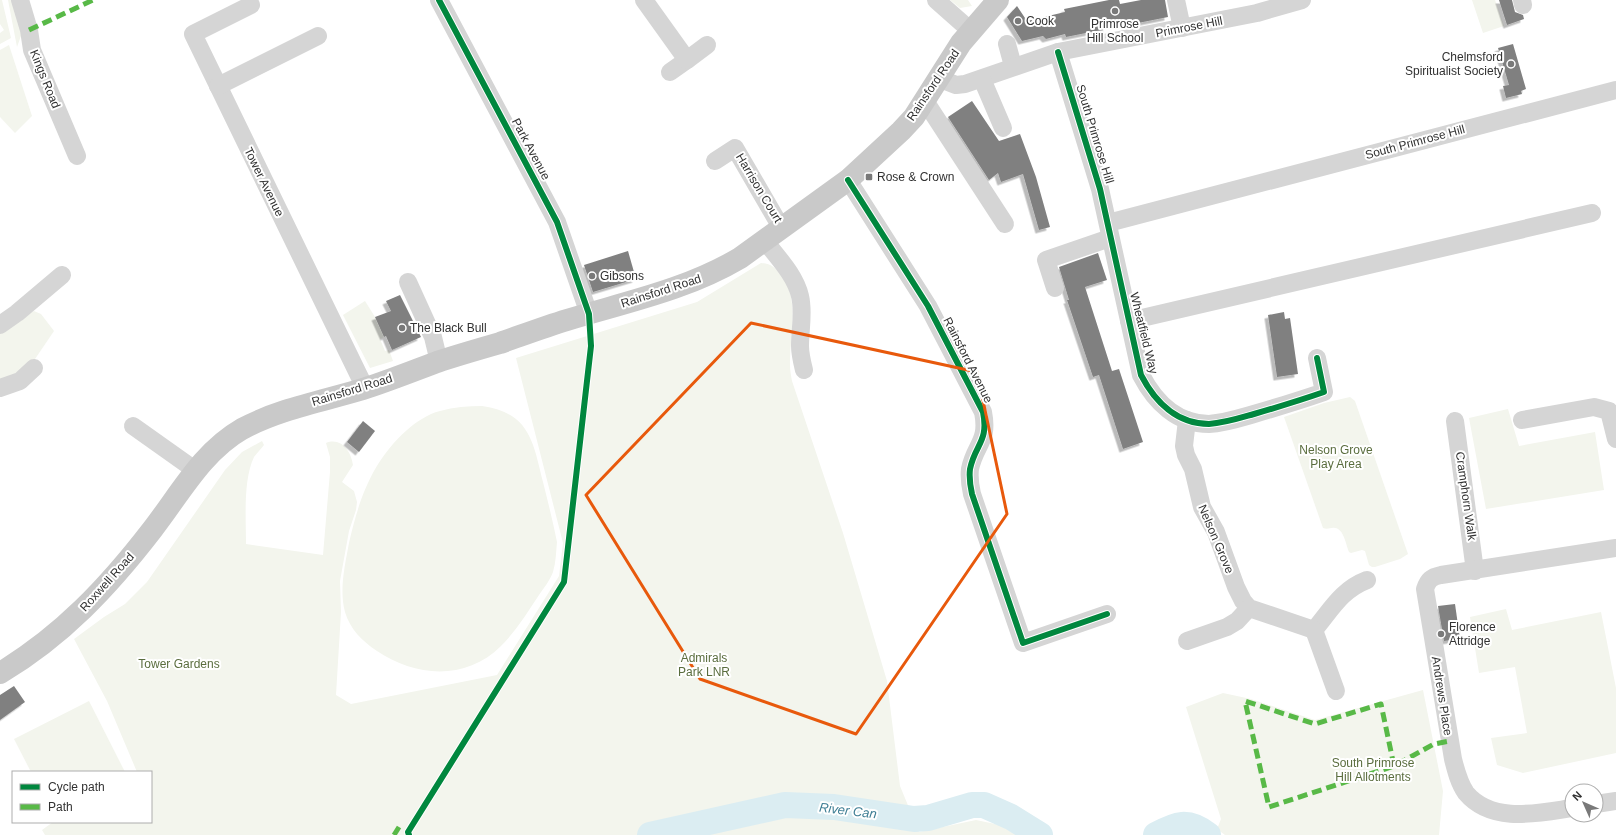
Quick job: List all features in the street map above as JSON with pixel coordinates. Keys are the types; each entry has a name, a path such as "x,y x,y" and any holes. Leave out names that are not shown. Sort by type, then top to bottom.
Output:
{"main road":[{"name":"Rainsford Road","path":"230,436 261,420 296,408 365,388 439,362 688,284 724,268 774,235 848,180 901,131 914,117 938,78 972,31 998,0"},
{"name":"Roxwell Road","path":"0,674 45,643 85,608 113,578 153,529 210,453 230,436"}],"street":[{"name":"Kings Road","path":"20,0 29,30 32,50 77,156"},
{"name":"Park Avenue","path":"440,0 557,222 589,314"},
{"path":"644,0 687,60"},
{"path":"936,0 972,31"},
{"path":"1176,0 1182,28"},
{"name":"Primrose Hill","path":"938,78 956,85 982,79 1013,66 1058,52 1182,28 1255,7 1302,0"},
{"name":"Tower Avenue","path":"251,5 193,34 365,388"},
{"path":"218,86 318,36"},
{"path":"1007,44 1013,66"},
{"path":"670,72 708,45"},
{"name":"South Primrose Hill","path":"1058,52 1100,189 1109,231 1616,90"},
{"path":"982,79 1004,128"},
{"path":"925,101 1005,224"},
{"name":"Harrison Court","path":"715,161 735,148 774,235"},
{"name":"Rainsford Avenue","path":"848,180 928,306 983,412 985,425 984,436 970,468 970,487 1023,643 1107,614"},
{"path":"1129,321 1592,213"},
{"path":"1055,288 1046,260 1109,231"},
{"name":"Wheatfield Way","path":"1109,231 1141,375 1150,392 1163,406 1174,414 1187,420 1210,424 1226,422 1324,392 1317,358"},
{"path":"774,235 789,272 797,285 800,297 800,346 804,370"},
{"path":"0,325 17,313 62,275"},
{"path":"408,282 433,337 439,362"},
{"path":"0,388 20,381 34,368"},
{"path":"1522,420 1594,407 1609,411 1616,439"},
{"name":"Nelson Grove","path":"1187,420 1184,446 1186,455 1193,469 1202,506 1220,542 1236,587 1243,601 1249,608"},
{"name":"Cramphorn Walk","path":"1456,422 1475,570"},
{"path":"139,436 196,470"},
{"name":"Andrews Place","path":"1564,809 1521,815 1495,811 1482,806 1472,799 1466,792 1456,774 1424,589 1428,581 1433,577 1616,548"},
{"path":"1314,630 1344,592 1367,580"},
{"path":"1187,641 1227,627 1237,621 1249,608 1314,630"},
{"path":"1314,630 1336,691"},
{"path":"1604,803 1616,801"}],"highlighted area":[{"path":"751,323 977,372 1007,514 856,734 700,679 586,495"}],"green space":[{"path":"0,0 2,0 11,38 0,44 0,33 4,30 0,24"},
{"path":"8,0 13,0 22,33 17,47"},
{"path":"950,0 968,0 972,6 960,8"},
{"path":"1472,0 1495,0 1504,26 1483,33"},
{"path":"9,45 32,116 15,133 0,117 0,50"},
{"name":"Admirals Park LNR","path":"761,263 770,265 781,275 791,296 793,319 790,365 792,381 843,533 887,681 900,786 919,832 976,820 1000,825 1017,835 45,835 42,830 52,823 152,823 152,771 137,771 107,701 74,639 125,604 147,582 225,470 242,452 262,441 264,445 254,457 250,466 248,477 246,499 246,544 323,555 330,472 330,457 326,443 336,442 341,444 348,450 352,460 353,465 342,482 354,491 357,502 349,531 340,581 341,612 336,695 351,704 497,675 559,576 563,543 516,358 697,302"},
{"path":"365,301 375,317 384,337 380,339 385,351 389,350 393,361 370,368 343,315"},
{"path":"34,311 41,314 54,331 35,359 38,363 0,383 0,332"},
{"name":"Nelson Grove Play Area","path":"1350,397 1355,401 1408,554 1400,559 1375,567 1369,565 1365,551 1349,552 1341,531 1334,528 1323,528 1284,417 1324,403"},
{"path":"482,406 510,415 520,423 532,442 557,542 553,572 547,584 516,628 501,646 487,657 472,665 456,670 424,670 407,666 392,660 366,643 353,629 345,612 343,604 343,578 349,543 357,511 376,468 395,442 418,421 440,411 461,407"},
{"path":"1508,409 1519,446 1595,432 1604,490 1486,509 1469,418"},
{"path":"1506,609 1512,630 1601,612 1616,688 1616,753 1523,773 1497,765 1491,738 1527,733 1515,667 1479,673 1470,617"},
{"name":"South Primrose Hill Allotments","path":"1423,690 1443,791 1439,835 1225,835 1217,829 1221,819 1186,707 1223,693 1251,699 1315,720"},
{"path":"89,701 124,771 30,771 14,739"}],"building":[{"path":"1109,0 1119,0 1120,4 1141,0 1165,0 1168,17 1133,24 1132,19 1106,26 1107,29 1066,37 1065,34 1046,39 1043,36 1022,41 1007,17 1017,6 1027,21 1065,12 1064,9"},
{"path":"1499,0 1512,0 1515,12 1523,15 1524,19 1507,25"},
{"name":"Chelmsford Spiritualist Society","path":"1513,44 1526,89 1521,91 1522,94 1506,98 1503,86 1509,85 1498,48"},
{"path":"972,101 999,141 1020,134 1036,177 1050,227 1039,230 1023,174 1001,182 998,173 989,180 948,117"},
{"path":"628,251 636,279 593,292 584,265"},
{"path":"1098,253 1107,280 1085,287 1112,371 1119,369 1143,442 1123,449 1099,375 1093,377 1067,300 1069,300 1059,267"},
{"name":"The Black Bull","path":"400,295 421,337 392,350 375,317 391,311 386,301"},
{"path":"1284,312 1285,319 1290,318 1298,374 1277,377 1268,315"},
{"path":"363,421 375,431 359,452 347,442"},
{"path":"1455,604 1460,639 1444,641 1438,606"},
{"path":"14,686 25,702 0,720 0,695"}],"waterway":[{"name":"River Can","path":"650,835 785,805 834,807 914,819 928,818 972,805 984,805 1011,817 1040,835"},
{"name":"River Can","path":"1156,835 1170,828 1182,825 1194,827 1208,835"}],"marked path":[{"path":"29,30 93,0"},
{"path":"1394,766 1381,704 1315,724 1245,701 1269,807 1394,766 1434,744 1450,741"},
{"path":"394,835 399,827"}],"cycle path":[{"path":"409,835 408,832 564,582 591,346 589,314 557,222 439,0"},
{"path":"1058,52 1100,189 1141,375 1153,394 1168,410 1177,416 1197,423 1209,424 1238,419 1324,392 1317,358"},
{"path":"848,180 928,306 983,412 983,437 970,469 972,494 1023,643 1107,614"}],"place":[{"name":"Primrose Hill School","path":"1115,11"},
{"name":"Cook","path":"1018,21"},
{"name":"Chelmsford Spiritualist Society","path":"1511,64"},
{"name":"Rose & Crown","path":"869,177"},
{"name":"Gibsons","path":"592,276"},
{"name":"The Black Bull","path":"402,328"},
{"name":"Florence Attridge","path":"1441,634"}],"park label":[{"name":"Tower Gardens","path":"179,664"}]}
